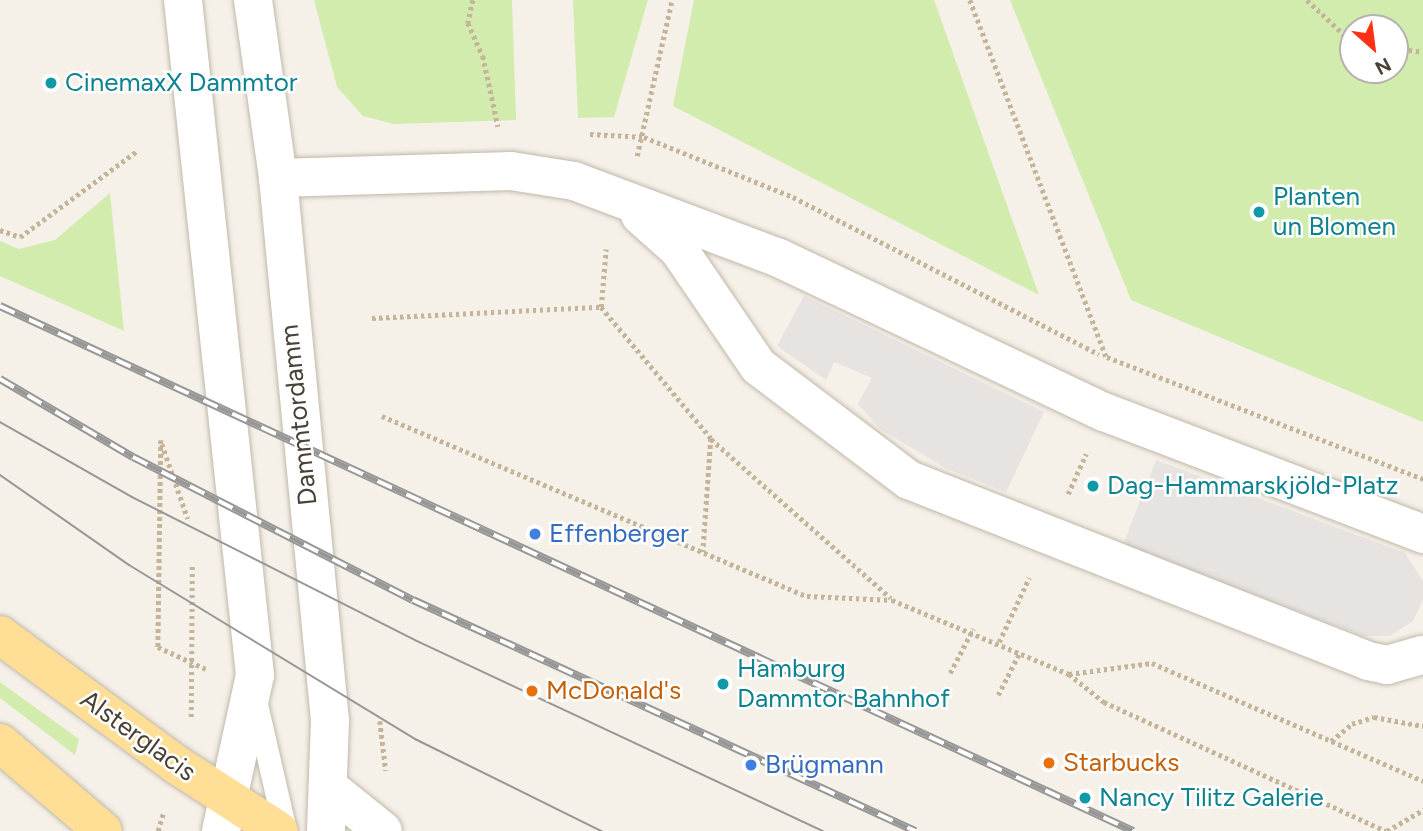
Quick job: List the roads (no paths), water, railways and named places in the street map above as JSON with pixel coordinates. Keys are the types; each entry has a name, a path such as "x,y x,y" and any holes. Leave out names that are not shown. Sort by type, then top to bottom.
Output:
{"main road":[{"name":"Alsterglacis","path":"0,635 225,815 279,831"},
{"path":"0,743 103,831"}],"street":[{"path":"183,0 250,595 254,690 225,815"},
{"name":"Dammtordamm","path":"253,0 278,178 330,722 332,790 326,831"},
{"path":"278,178 511,171 625,183 1104,412 1423,534"},
{"path":"625,183 679,250 758,366 909,480 1368,661 1387,665 1423,655"},
{"path":"332,790 383,831"}],"lane":[{"path":"254,690 285,831"}],"tram line":[{"path":"0,422 132,497 417,641 823,831"},
{"path":"0,475 129,565 415,739 601,831"}],"railway":[{"path":"0,306 1133,831"},
{"path":"0,379 133,457 413,600 915,831"}],"place":[{"name":"CinemaxX Dammtor","path":"51,83"},
{"name":"Planten un Blomen","path":"1259,212"},
{"name":"Dag-Hammarskjöld-Platz","path":"1093,486"},
{"name":"Effenberger","path":"535,534"},
{"name":"Hamburg Dammtor Bahnhof","path":"723,684"},
{"name":"McDonald's","path":"532,691"},
{"name":"Starbucks","path":"1049,763"},
{"name":"Brügmann","path":"751,765"},
{"name":"Nancy Tilitz Galerie","path":"1085,798"}]}
